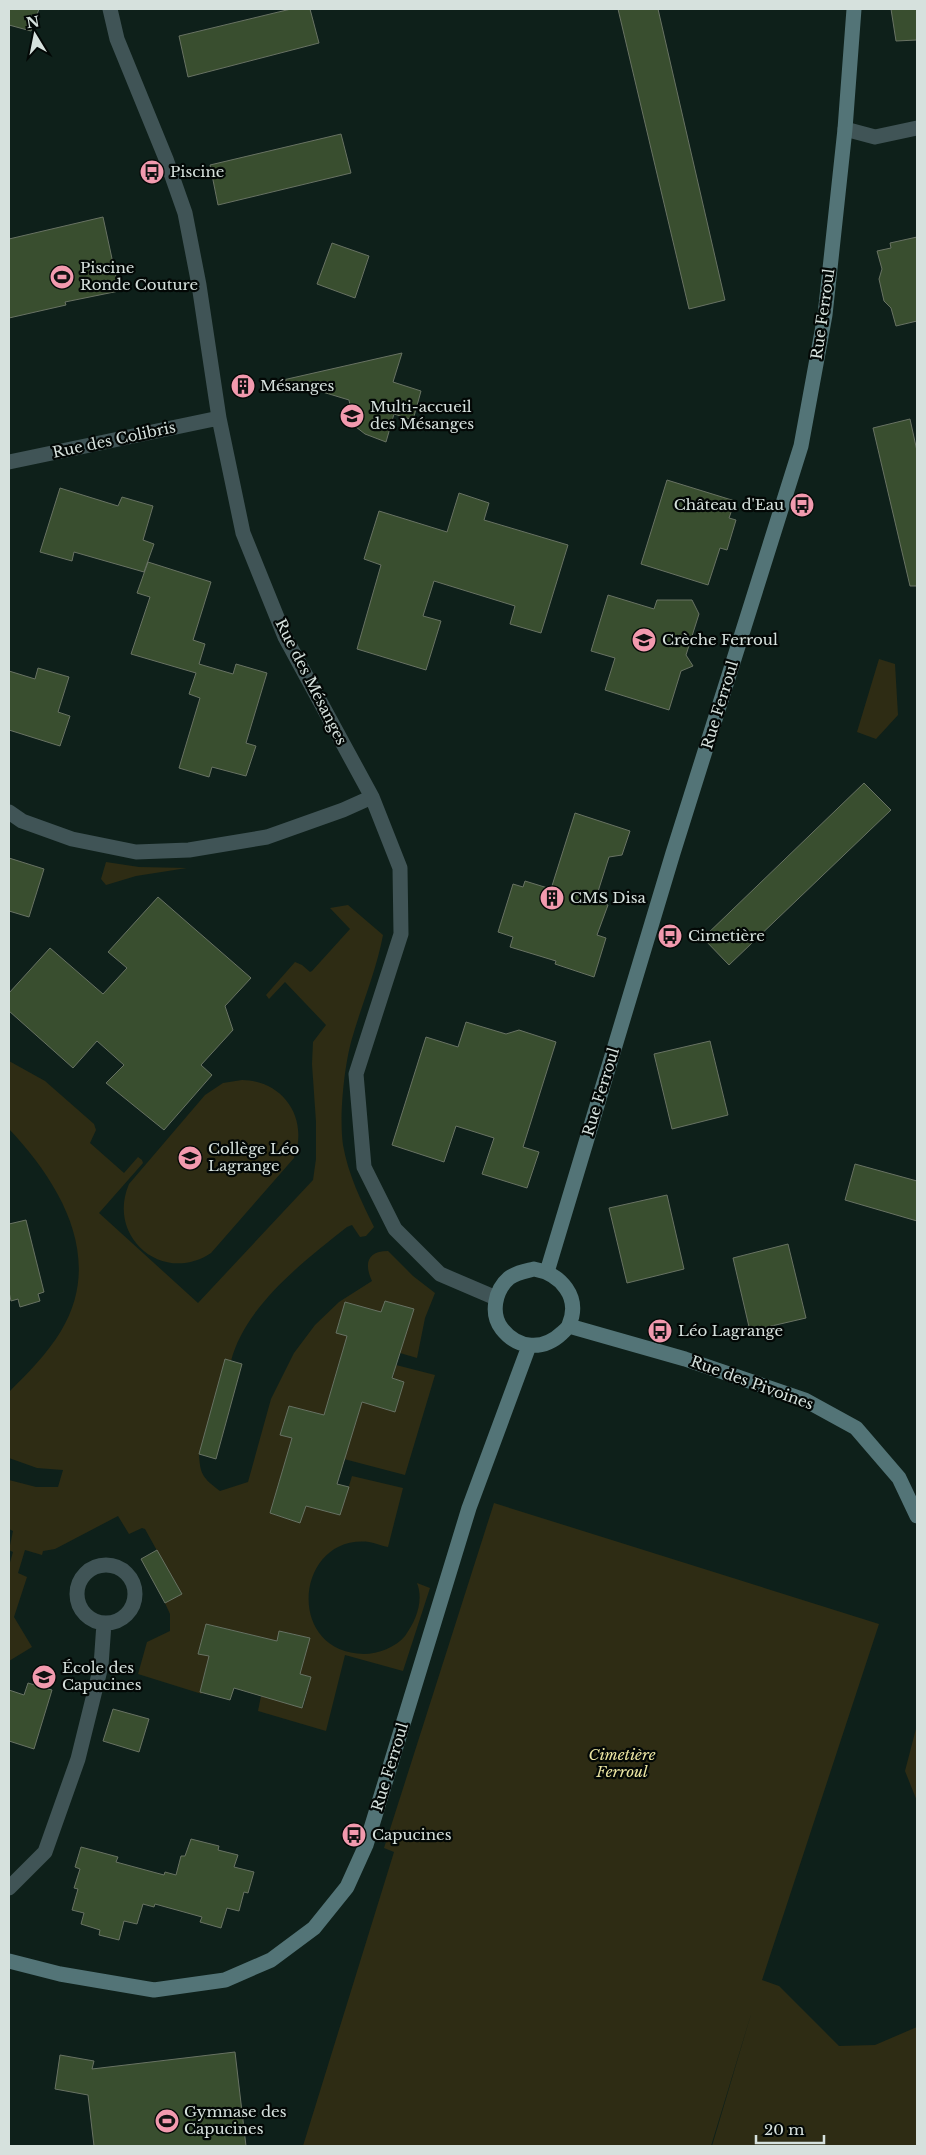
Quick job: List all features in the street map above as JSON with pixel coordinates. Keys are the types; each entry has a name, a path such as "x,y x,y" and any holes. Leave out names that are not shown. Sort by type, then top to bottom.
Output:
{"street":[{"name":"Rue des Mésanges","path":"110,9 117,40 166,159 185,213 199,285 219,418 243,533 285,637 372,797 400,868 400,934 356,1074 364,1167 394,1229 440,1274 496,1298"},
{"name":"Rue Ferroul","path":"547,1272 673,853 801,446 825,315 845,129 854,9"},
{"path":"845,129 874,137 917,128"},
{"name":"Rue des Colibris","path":"9,462 219,418"},
{"path":"9,812 22,820 72,839 136,852 189,850 267,836 343,810 372,797"},
{"path":"534,1269 547,1272 559,1279 567,1289 571,1302 569,1326 557,1338 546,1344 529,1346 520,1344 508,1337 500,1326 496,1314 496,1298 500,1288 509,1278 521,1272 534,1269"},
{"name":"Rue des Pivoines","path":"569,1326 685,1359 805,1400 856,1428 899,1478 917,1516"},
{"name":"Rue Ferroul","path":"9,1961 60,1974 154,1990 225,1980 271,1960 314,1928 347,1887 366,1845 469,1508 529,1346"},
{"path":"9,1888 45,1852 78,1759 101,1666 104,1623"}],"green space":[{"path":"879,659 895,664 898,715 876,739 857,732"},
{"path":"106,862 139,867 187,868 136,876 106,885 101,879"},
{"path":"348,905 383,935 348,1053 342,1107 342,1134 345,1156 364,1207 374,1227 366,1236 360,1237 352,1225 347,1227 295,1270 263,1303 238,1341 231,1361 225,1360 199,1454 199,1461 204,1475 220,1491 248,1482 271,1399 294,1353 315,1325 339,1302 372,1281 368,1264 369,1260 376,1253 388,1251 413,1276 435,1293 425,1318 417,1358 400,1353 413,1309 385,1301 381,1312 345,1302 336,1333 347,1336 324,1415 289,1406 280,1435 292,1438 270,1513 300,1523 306,1506 340,1515 352,1476 403,1488 388,1547 369,1542 344,1544 326,1556 314,1574 309,1595 311,1616 321,1635 338,1649 364,1654 386,1649 405,1636 418,1611 420,1597 417,1583 430,1588 403,1671 345,1655 326,1731 258,1711 261,1696 303,1708 311,1677 300,1674 310,1638 280,1631 277,1641 207,1624 198,1654 209,1656 200,1691 202,1694 138,1674 147,1642 170,1631 170,1614 165,1603 181,1594 145,1529 142,1528 129,1534 118,1516 55,1549 43,1551 42,1555 25,1550 18,1573 27,1577 14,1617 32,1647 9,1661 9,1566 13,1552 9,1550 13,1531 9,1529 9,1480 36,1487 58,1487 63,1470 37,1468 9,1458 9,1392 43,1355 61,1331 73,1304 79,1276 77,1249 71,1223 59,1197 45,1173 9,1129 9,1061 45,1081 94,1124 96,1130 90,1143 124,1173 138,1157 142,1160 143,1163 99,1213 198,1303 313,1180 316,1159 316,1122 312,1064 313,1042 326,1025 285,982 269,999 266,995 295,962 310,972 312,971 350,929 330,908"},
{"path":"242,1080 257,1082 270,1087 281,1095 289,1105 295,1116 298,1130 298,1143 294,1158 211,1253 193,1261 175,1263 158,1259 143,1250 132,1238 125,1222 124,1203 129,1184 205,1095 223,1083"},
{"path":"396,1365 435,1375 405,1475 344,1459 362,1402 395,1412 404,1382 393,1378"},
{"name":"Cimetière Ferroul","path":"494,1503 879,1624 762,1980 779,1986 839,2046 875,2045 917,2027 917,2146 712,2146 752,2011 711,2146 303,2146 394,1852 384,1848"},
{"path":"917,1725 917,1801 905,1771"}],"building":[{"path":"9,9 39,9 31,31 9,25"},
{"path":"291,9 310,9 319,43 188,77 179,36"},
{"path":"618,9 658,9 725,300 689,309"},
{"path":"891,9 917,9 917,40 896,41"},
{"path":"341,134 351,173 218,205 210,165"},
{"name":"Piscine Ronde Couture","path":"103,217 119,291 65,302 66,305 9,318 9,239"},
{"path":"917,237 917,321 896,326 891,308 884,301 879,279 882,269 877,251 891,248 890,243"},
{"path":"332,243 369,256 355,298 317,284"},
{"path":"402,353 393,382 421,391 413,420 394,414 386,442 365,434 356,427 349,400 283,380"},
{"path":"910,419 917,451 917,586 910,586 873,428"},
{"path":"667,480 735,501 729,518 736,520 727,550 720,548 708,585 641,564"},
{"path":"60,488 118,506 122,497 153,506 143,540 154,544 144,572 74,552 72,561 40,552"},
{"path":"459,493 489,503 484,520 568,545 541,633 510,624 515,606 434,581 423,616 441,621 426,670 357,649 381,565 364,559 379,511 447,532"},
{"path":"148,562 211,582 193,640 205,644 199,664 233,674 236,664 267,673 246,743 256,746 246,776 212,767 209,777 179,768 200,698 189,694 196,673 131,654 150,597 137,593"},
{"path":"608,595 654,609 657,600 692,600 699,614 686,655 693,666 681,671 669,710 605,690 615,658 591,651"},
{"path":"38,668 69,677 58,712 70,716 60,746 9,730 9,671 35,679"},
{"path":"864,783 891,810 729,965 703,938"},
{"name":"CMS Disa","path":"575,813 630,831 622,855 609,857 595,901 608,905 597,935 606,938 594,977 555,964 556,961 510,947 513,937 498,932 513,884 523,887 525,881 551,889"},
{"path":"9,858 44,869 29,917 9,911"},
{"path":"158,897 251,978 225,1006 233,1030 201,1065 212,1075 164,1130 106,1083 124,1065 97,1041 73,1068 9,1011 9,993 50,948 103,994 127,968 108,952"},
{"path":"466,1022 506,1034 519,1030 556,1042 523,1147 539,1152 527,1188 482,1174 494,1138 456,1126 444,1162 392,1145 426,1037 458,1047"},
{"path":"710,1041 728,1115 672,1129 654,1054"},
{"path":"855,1164 917,1181 917,1221 845,1200"},
{"path":"667,1195 684,1269 627,1283 609,1208"},
{"path":"26,1220 44,1292 38,1294 40,1301 20,1307 18,1299 11,1301 9,1292 9,1224"},
{"path":"788,1244 806,1318 750,1331 733,1258"},
{"path":"385,1301 414,1309 392,1378 404,1382 395,1412 362,1402 337,1484 349,1487 340,1515 306,1506 300,1523 270,1513 292,1438 280,1435 289,1406 324,1415 347,1336 336,1333 345,1302 381,1312"},
{"path":"225,1359 242,1364 216,1459 199,1454"},
{"path":"157,1550 182,1594 165,1603 141,1559"},
{"path":"206,1624 277,1641 279,1631 310,1638 300,1674 311,1677 302,1708 234,1688 230,1700 200,1692 209,1656 198,1654"},
{"path":"28,1683 52,1690 34,1749 9,1741 9,1690 24,1695"},
{"path":"113,1709 149,1719 139,1752 103,1741"},
{"path":"191,1839 219,1846 218,1850 238,1855 234,1867 254,1872 248,1893 244,1892 239,1911 227,1908 221,1928 200,1922 202,1917 155,1904 154,1907 143,1904 137,1924 124,1921 119,1940 99,1935 100,1930 81,1924 84,1913 72,1910 78,1889 74,1888 80,1869 75,1867 81,1847 118,1857 116,1862 164,1875 165,1872 176,1875 181,1856 185,1856"},
{"name":"Gymnase des Capucines","path":"235,2052 246,2146 94,2146 88,2095 55,2089 60,2055 94,2061 92,2069"}],"place":[{"name":"Piscine","path":"152,172"},
{"name":"Piscine Ronde Couture","path":"62,277"},
{"name":"Mésanges","path":"243,386"},
{"name":"Multi-accueil des Mésanges","path":"352,416"},
{"name":"Château d'Eau","path":"802,505"},
{"name":"Crèche Ferroul","path":"644,640"},
{"name":"CMS Disa","path":"552,898"},
{"name":"Cimetière","path":"670,936"},
{"name":"Collège Léo Lagrange","path":"190,1158"},
{"name":"Léo Lagrange","path":"660,1331"},
{"name":"École des Capucines","path":"44,1677"},
{"name":"Capucines","path":"354,1835"},
{"name":"Gymnase des Capucines","path":"167,2121"}]}
